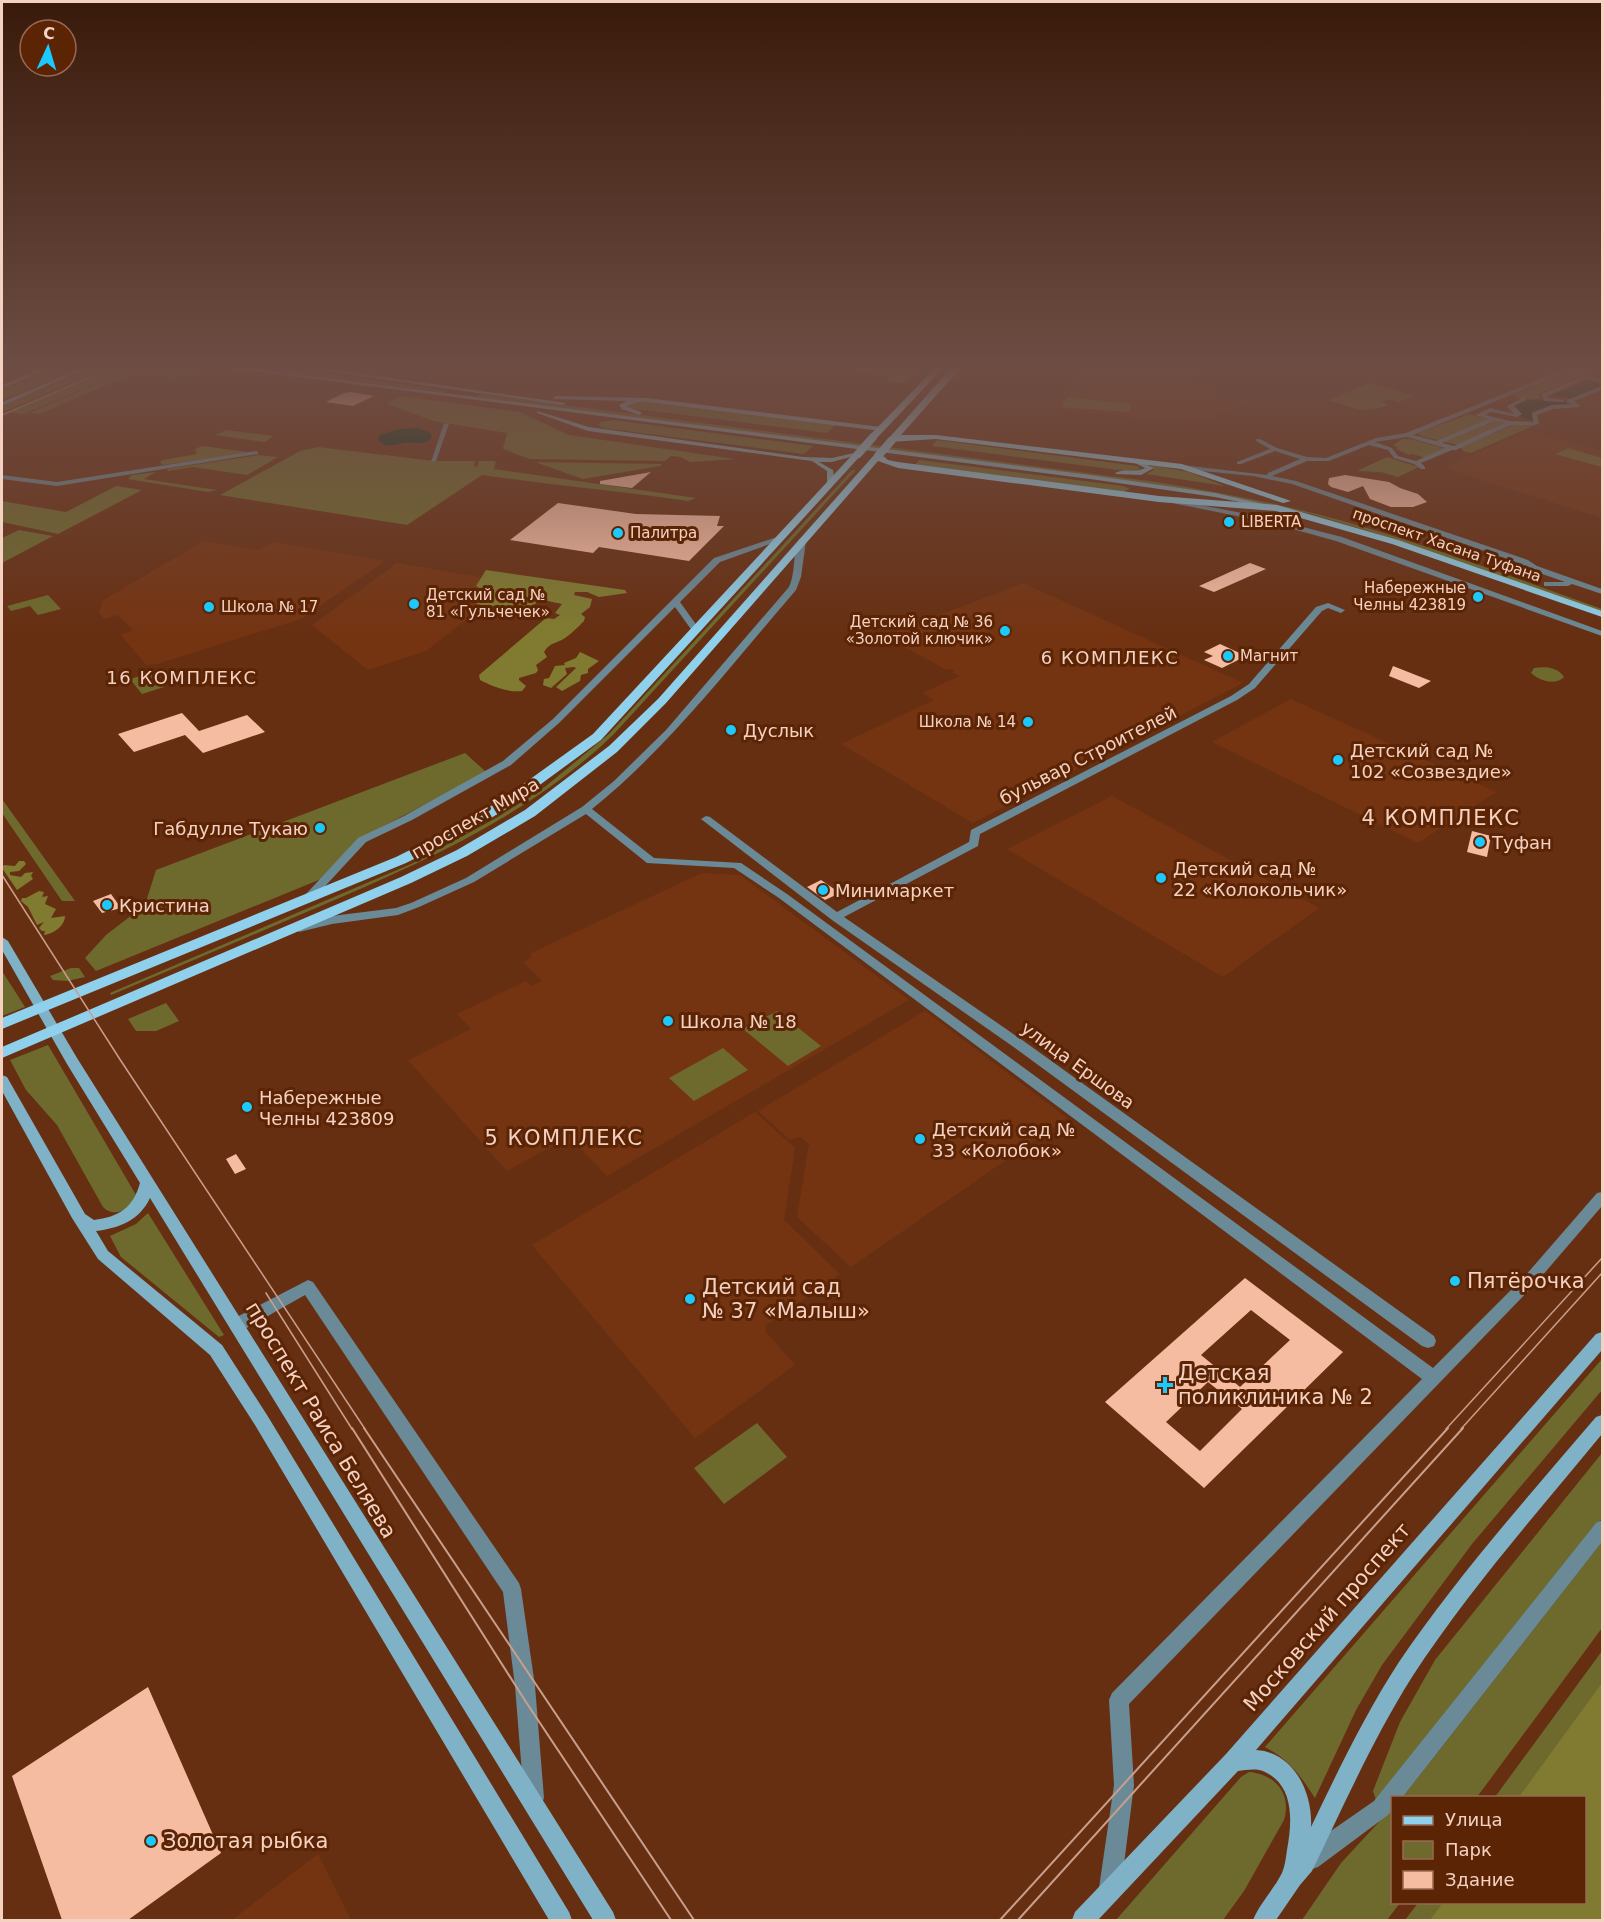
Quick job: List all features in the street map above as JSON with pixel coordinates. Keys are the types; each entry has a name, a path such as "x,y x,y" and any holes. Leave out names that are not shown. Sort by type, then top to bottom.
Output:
{"main road":[{"path":"772,455 832,460 855,455"},
{"name":"проспект Мира","path":"2,1024 401,860 461,830 550,773 597,737 857,455"},
{"name":"проспект Хасана Туфана","path":"930,455 1117,477"},
{"name":"проспект Хасана Туфана","path":"950,455 1117,477 1215,495 1275,503 1316,513 1602,615"},
{"path":"1083,455 1182,467 1275,503"},
{"path":"878,456 891,464 1159,499 1275,503"},
{"name":"проспект Мира","path":"2,1053 406,880 462,853 530,813 614,749 662,701 878,456"},
{"path":"803,459 828,468 831,472 831,483"},
{"path":"1117,477 1141,473 1151,468 1135,461"},
{"path":"860,478 880,469 911,467"},
{"path":"1117,477 1136,486 1139,490 1135,493 1120,494"},
{"name":"проспект Хасана Туфана","path":"1383,527 1602,603"},
{"name":"проспект Раиса Беляева","path":"2,941 534,1809 605,1920"},
{"path":"2,1080 77,1214 103,1255 216,1350 267,1430 561,1920"},
{"path":"77,1214 91,1226 108,1224 125,1218 137,1209 145,1197 148,1181"},
{"name":"Московский проспект","path":"1083,1920 1233,1761 1602,1340"},
{"path":"1264,1920 1298,1870 1382,1708 1418,1653 1459,1594 1602,1422"},
{"path":"1233,1761 1262,1760 1275,1766 1290,1778 1300,1796 1301,1826 1298,1870"}],"street":[{"path":"2,477 57,484 245,455"},
{"path":"433,461 435,455"},
{"path":"1239,463 1260,455"},
{"path":"1293,455 1306,459 1327,460 1340,455"},
{"path":"1394,455 1423,468"},
{"path":"1416,463 1438,455"},
{"path":"1270,474 1306,459"},
{"path":"1182,467 1253,474 1294,482 1525,562 1534,568 1602,592"},
{"path":"1159,499 1258,518 1339,539 1602,634"},
{"path":"1316,513 1339,539"},
{"path":"312,895 362,840 408,818 507,763 556,722 717,560 777,540"},
{"path":"289,931 332,920 398,911 415,905 470,880 586,808 618,783 669,732 793,588 798,578 797,552 802,541"},
{"path":"1547,584 1579,584"},
{"path":"676,603 696,630"},
{"name":"бульвар Строителей","path":"836,916 974,844 975,832 1234,698 1252,686 1319,609 1328,605 1341,610"},
{"path":"586,808 651,861 737,865 1432,1377"},
{"name":"улица Ершова","path":"706,819 836,916 1030,1052 1428,1341"},
{"path":"1110,1889 1124,1785 1119,1701 1432,1377 1530,1280 1602,1197"},
{"path":"237,1325 308,1286 512,1588 525,1686 534,1809"},
{"path":"1298,1870 1380,1808 1602,1529"}],"shaded area":[{"path":"1473,455 1602,455 1602,518 1444,468"},
{"name":"Школа № 17","path":"204,541 259,550 273,542 385,561 301,619 157,664 146,665 121,635 133,630 118,615 104,619 99,613 103,600"},
{"name":"Детский сад № 81 «Гульчечек»","path":"397,563 514,583 426,651 368,670 312,625"},
{"path":"486,570 625,590 627,593 599,597 587,592 575,592 574,595 592,599 590,607 581,614 585,617 584,621 562,640 546,649 544,652 547,657 536,665 538,670 536,673 519,678 526,686 522,691 511,691 480,680 479,675 546,618 554,619 560,615 555,613 562,604 543,600 526,608 477,604 474,597 483,590 476,586"},
{"name":"Школа № 14","path":"1023,583 1243,683 973,823 841,744 934,700 922,693 960,676 952,673 955,670 945,669 895,642 887,635"},
{"path":"580,652 599,661 588,669 588,673 581,675 580,681 562,691 556,687 576,668 574,667 565,668 567,674 551,688 543,685 544,679 549,678 555,666 565,665 564,663 576,658"},
{"name":"Детский сад № 102 «Созвездие»","path":"1291,699 1496,792 1418,843 1212,742"},
{"name":"Детский сад № 22 «Колокольчик»","path":"1112,796 1319,908 1223,977 1007,849"},
{"path":"19,861 24,861 26,864 19,871 10,872 10,875 21,877 25,873 33,872 31,876 33,879 17,890 2,868 4,865 15,866"},
{"name":"Школа № 18","path":"702,873 740,875 909,1000 607,1176 577,1145 556,1144 507,1171 408,1060 471,1029 457,1014 526,981 531,986 542,981 523,962 531,958 531,953"},
{"path":"39,891 44,892 42,897 48,896 45,904 56,909 51,918 65,916 58,929 44,935 45,931 39,928 44,922 37,925 28,907 21,901 22,898"},
{"name":"Детский сад № 33 «Колобок»","path":"925,1011 1067,1118 851,1267 797,1217 809,1144 800,1137 790,1140 758,1111"},
{"name":"Детский сад № 37 «Малыш»","path":"755,1112 795,1148 784,1220 840,1274 766,1325 765,1331 795,1365 695,1438 532,1245"},
{"path":"1602,1683 1602,1920 1430,1920 1442,1904 1586,1904 1586,1796 1520,1796"},
{"path":"318,1854 351,1920 232,1920"}],"green space":[{"path":"193,455 236,455 162,465 160,462"},
{"path":"259,455 278,457 247,475 193,467 168,471 167,469"},
{"path":"293,455 382,455 434,461 475,461 474,466 477,467 479,461 496,461 494,469 696,498 688,501 482,475 407,525 220,495"},
{"path":"518,455 705,455 735,459 690,462 681,457 671,456 665,461 530,459"},
{"path":"921,455 946,455 1156,482 1297,509 1441,552 1602,609 1602,611 1372,532 1311,514 1208,492"},
{"path":"999,455 1050,455 1137,466 1140,469 1126,471"},
{"path":"1415,455 1433,455 1425,458"},
{"path":"1558,455 1591,455 1602,458 1602,467"},
{"path":"1387,457 1419,467 1398,477 1381,472 1357,471"},
{"path":"919,460 1123,486 1130,489 1123,492 914,466"},
{"path":"535,462 662,464 583,479"},
{"path":"1151,465 1189,472 1225,486 1146,474 1154,470"},
{"path":"852,470 856,470 613,735 581,764 546,790 473,835 396,873 111,995 110,993 411,864 498,817 546,786 609,734"},
{"path":"156,472 144,479 217,490 208,492 128,479 132,475"},
{"path":"116,486 142,490 58,534 2,522 2,501 66,512"},
{"path":"19,530 53,536 2,563 2,538"},
{"path":"48,595 61,609 38,615 30,606 11,611 7,606"},
{"path":"1534,668 1551,668 1564,677 1552,682 1543,680 1531,673"},
{"path":"151,673 164,687 142,694 130,679"},
{"path":"465,753 485,771 482,775 360,838 321,879 96,971 85,958 106,935 145,905 156,870"},
{"path":"2,799 75,901 62,901 2,813"},
{"path":"71,968 79,968 85,977 67,981 53,980 50,976"},
{"path":"2,971 25,1007 2,1016"},
{"path":"166,1003 179,1021 156,1031 136,1031 128,1019"},
{"path":"777,1011 821,1046 788,1066 743,1029"},
{"path":"48,1045 136,1195 131,1204 122,1211 107,1211 103,1207 57,1125 26,1090 10,1060"},
{"path":"723,1048 748,1070 694,1101 669,1078"},
{"path":"148,1213 224,1335 219,1337 121,1257 110,1236 136,1224"},
{"path":"1602,1359 1602,1390 1472,1544 1382,1665 1356,1710 1315,1798 1293,1769 1281,1757 1265,1747"},
{"path":"757,1423 787,1457 724,1504 694,1468"},
{"path":"1602,1453 1602,1518 1376,1800 1373,1791 1400,1722 1435,1660"},
{"path":"1602,1542 1602,1628 1478,1796 1404,1796"},
{"path":"1602,1651 1602,1920 1405,1920 1417,1904 1586,1904 1586,1796 1496,1796"},
{"path":"1249,1772 1274,1781 1283,1794 1286,1811 1284,1820 1244,1891 1223,1920 1116,1920 1241,1777"},
{"path":"1391,1809 1391,1904 1399,1904 1387,1920 1302,1920 1341,1863"}],"building":[{"path":"651,472 632,488 600,484 600,481"},
{"path":"1345,475 1389,482 1418,494 1427,502 1413,507 1391,507 1370,499 1363,486 1348,492 1328,484 1329,478"},
{"name":"Палитра","path":"558,503 636,514 720,516 717,526 724,526 689,561 599,547 593,553 510,540"},
{"path":"1250,563 1266,569 1214,592 1199,586"},
{"name":"Магнит","path":"1220,644 1246,656 1222,668 1204,660 1213,656 1204,652"},
{"path":"1393,666 1431,681 1419,688 1389,676"},
{"path":"182,713 199,731 247,715 265,732 203,753 185,735 134,752 118,734"},
{"name":"Туфан","path":"1472,831 1491,836 1487,857 1467,852"},
{"name":"Минимаркет","path":"821,880 840,893 825,900 807,887"},
{"name":"Кристина","path":"111,894 121,908 102,913 93,901"},
{"path":"236,1154 246,1169 235,1174 226,1159"},
{"name":"Детская поликлиника № 2","path":"1245,1278 1343,1352 1204,1488 1105,1402","holes":["1251,1310 1290,1340 1240,1387 1201,1355","1208,1382 1242,1409 1200,1451 1166,1422"]},
{"path":"148,1687 221,1853 128,1920 62,1920 12,1776"}],"tram line":[{"path":"2,875 121,1061 365,1429"},
{"path":"1446,1429 1602,1258"},
{"path":"1461,1429 1602,1273"},
{"path":"266,1293 352,1429"},
{"path":"352,1428 526,1702 671,1920"},
{"path":"364,1428 694,1920"},
{"path":"1000,1920 1448,1428"},
{"path":"1018,1920 1463,1428"}],"place":[{"name":"LIBERTA","path":"1229,522"},
{"name":"Палитра","path":"618,533"},
{"name":"Набережные Челны 423819","path":"1478,597"},
{"name":"Детский сад № 81 «Гульчечек»","path":"414,604"},
{"name":"Школа № 17","path":"209,607"},
{"name":"Детский сад № 36 «Золотой ключик»","path":"1005,631"},
{"name":"Магнит","path":"1228,656"},
{"name":"Школа № 14","path":"1028,722"},
{"name":"Дуслык","path":"731,730"},
{"name":"Детский сад № 102 «Созвездие»","path":"1338,760"},
{"name":"Габдулле Тукаю","path":"320,828"},
{"name":"Туфан","path":"1480,842"},
{"name":"Детский сад № 22 «Колокольчик»","path":"1161,878"},
{"name":"Минимаркет","path":"823,890"},
{"name":"Кристина","path":"107,905"},
{"name":"Школа № 18","path":"668,1021"},
{"name":"Набережные Челны 423809","path":"247,1107"},
{"name":"Детский сад № 33 «Колобок»","path":"920,1139"},
{"name":"Пятёрочка","path":"1455,1281"},
{"name":"Детский сад № 37 «Малыш»","path":"690,1299"},
{"name":"Детская поликлиника № 2","path":"1165,1385"},
{"name":"Золотая рыбка","path":"151,1841"}],"district":[{"name":"6 КОМПЛЕКС","path":"1110,657"},
{"name":"16 КОМПЛЕКС","path":"182,677"},
{"name":"4 КОМПЛЕКС","path":"1441,818"},
{"name":"5 КОМПЛЕКС","path":"564,1138"}]}
